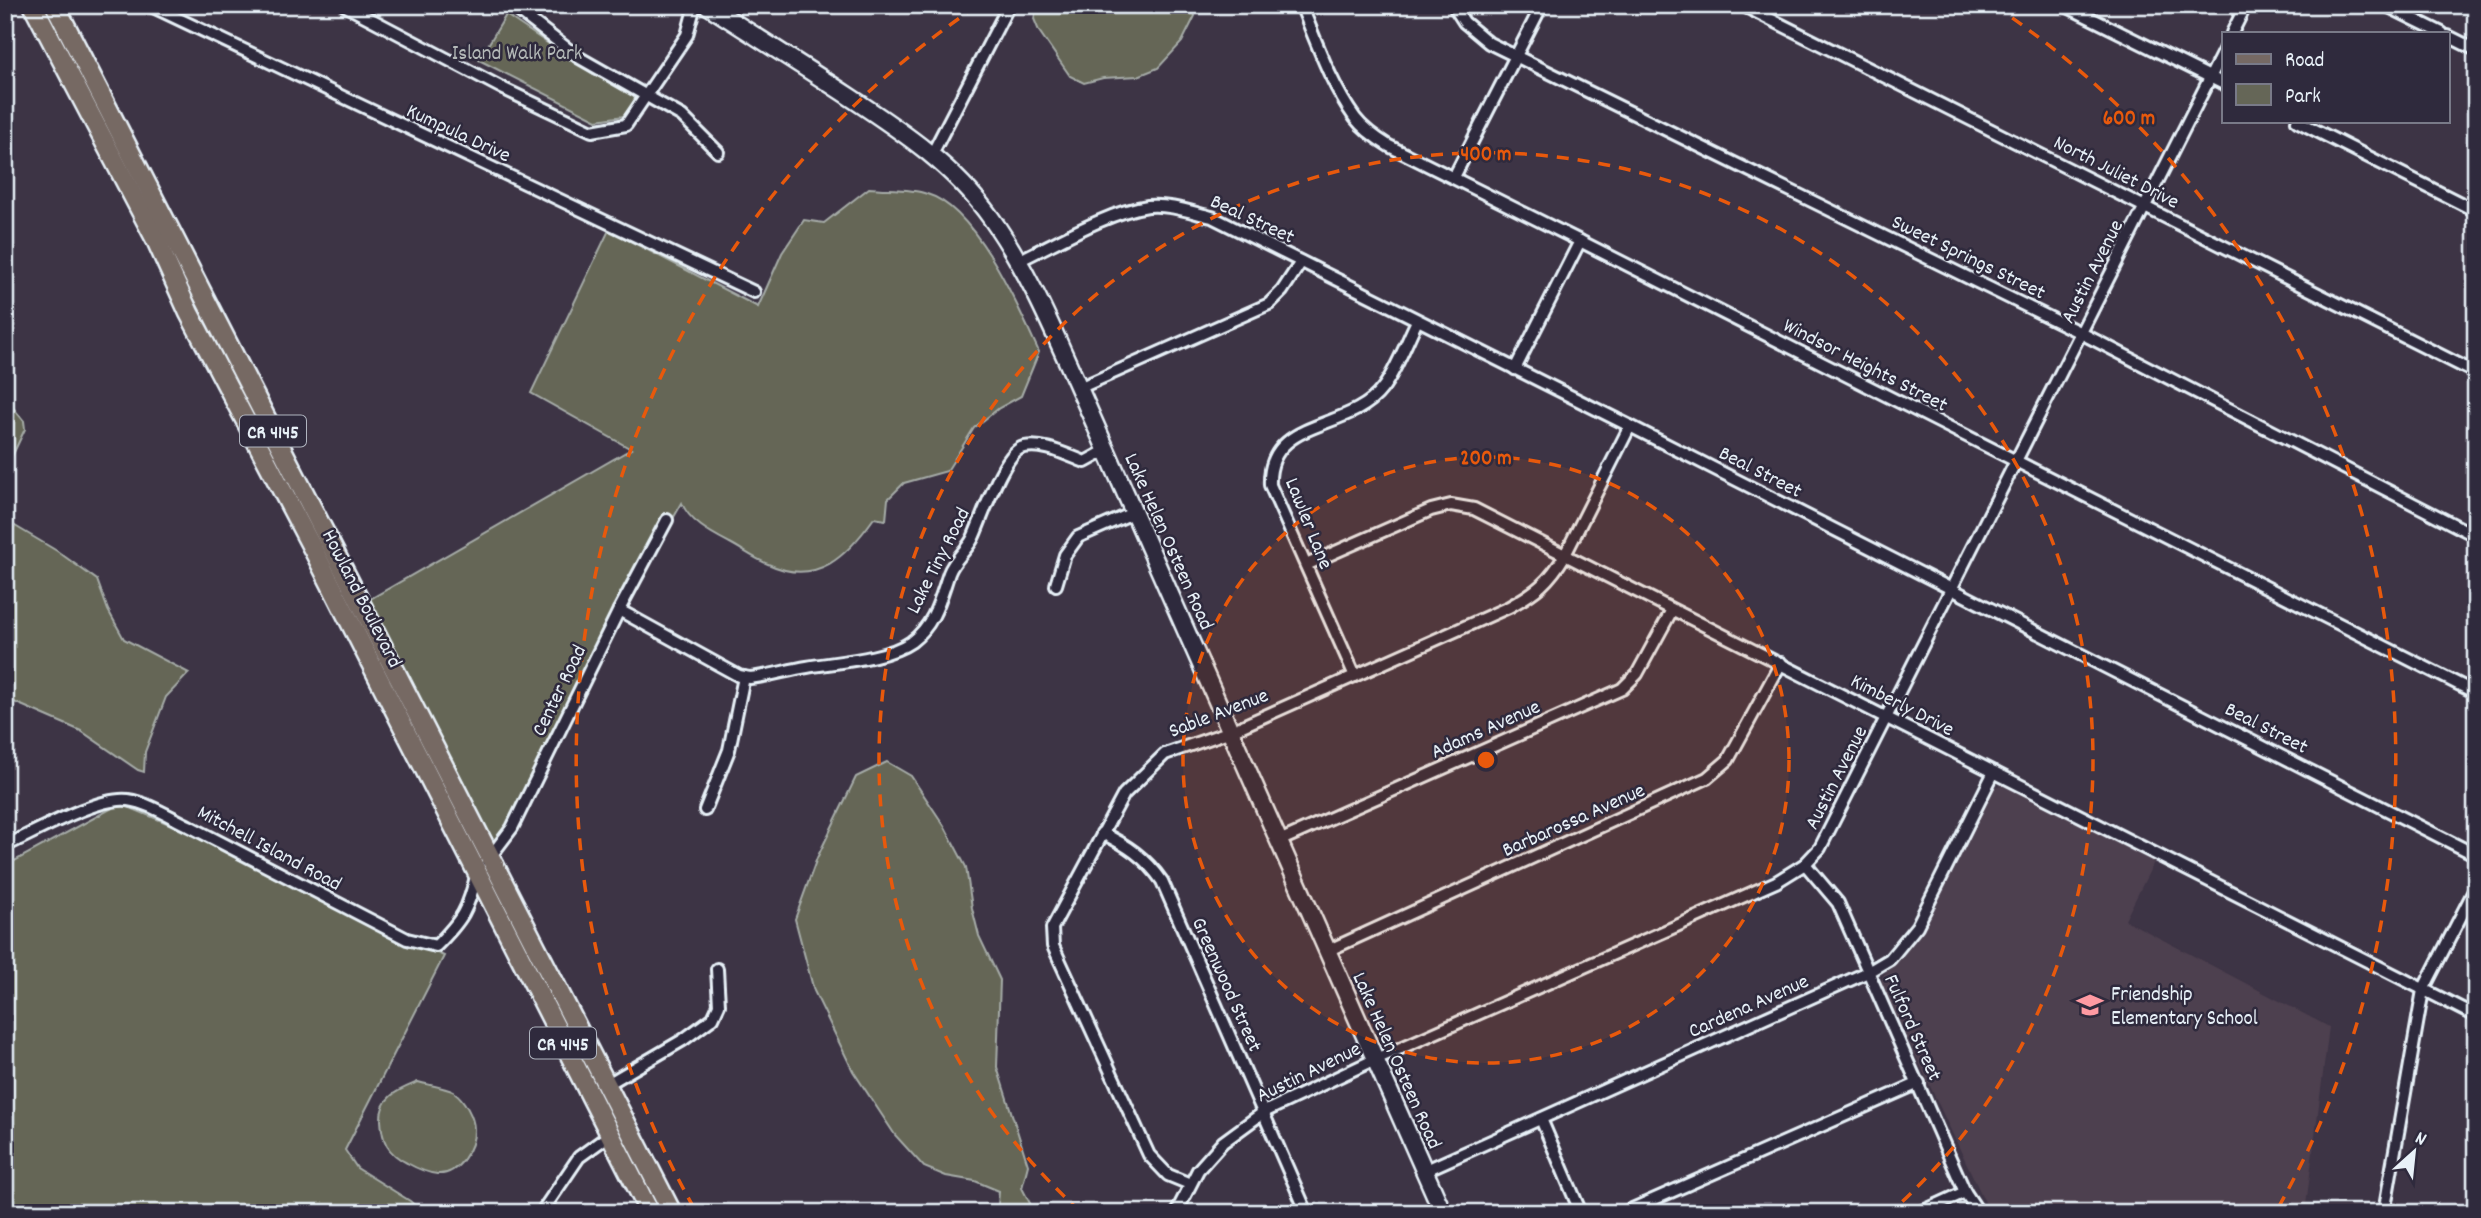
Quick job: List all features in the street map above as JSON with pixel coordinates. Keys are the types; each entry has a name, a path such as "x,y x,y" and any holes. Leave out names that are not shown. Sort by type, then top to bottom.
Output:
{"main road":[{"name":"Howland Boulevard","path":"33,5 144,216 189,313 650,1213"},
{"name":"Howland Boulevard","path":"55,5 672,1213"},
{"path":"144,216 155,226 181,276 202,290"},
{"path":"189,313 205,321 230,366 249,384"}],"street":[{"name":"Kumpula Drive","path":"149,5 754,292"},
{"path":"344,5 504,89 592,131 626,125 687,34 695,5"},
{"path":"511,5 578,57 682,116 718,152"},
{"name":"Lake Helen Osteen Road","path":"707,5 828,82 932,154 963,184 990,217 1018,261 1135,512 1443,1213"},
{"path":"932,154 1009,5"},
{"name":"Windsor Heights Street","path":"1301,5 1337,88 1356,119 1370,134 1389,146 2476,694"},
{"name":"Sweet Springs Street","path":"1453,5 1464,22 1489,43 2081,332 2476,536"},
{"path":"1454,177 1542,5"},
{"name":"North Juliet Drive","path":"1742,5 2476,373"},
{"path":"2064,5 2222,83"},
{"path":"2232,32 2246,5"},
{"path":"2385,5 2440,32"},
{"path":"2450,37 2476,50"},
{"name":"Austin Avenue","path":"1176,1213 1198,1170 1223,1142 1265,1112 1376,1059 1776,882 1804,864 1820,848 2222,54"},
{"path":"2299,122 2476,211"},
{"name":"Beal Street","path":"1018,261 1121,212 1150,206 1177,208 1212,217 2476,855"},
{"path":"1515,369 1580,241"},
{"path":"1079,388 1269,304 1301,261"},
{"name":"Lawler Lane","path":"1355,676 1270,485 1270,472 1279,448 1296,435 1362,408 1382,390 1417,321"},
{"name":"Sable Avenue","path":"1190,1184 1168,1175 1149,1155 1053,946 1052,928 1124,794 1165,754 1231,731 1509,607 1534,593 1553,576 1630,426"},
{"name":"Lake Tiny Road","path":"744,677 769,676 839,663 886,652 911,642 937,608 949,572 972,540 985,507 1012,454 1021,447 1044,447 1085,461 1107,450"},
{"name":"Kimberly Drive","path":"1306,565 1431,510 1451,505 1474,509 2476,1016"},
{"path":"1056,586 1065,555 1078,537 1135,512"},
{"name":"Center Road","path":"478,873 512,828 619,610 667,520"},
{"path":"619,610 744,677 729,750 705,810"},
{"name":"Adams Avenue","path":"1279,841 1622,689 1637,674 1672,610"},
{"name":"Barbarossa Avenue","path":"1327,951 1707,778 1728,760 1781,663"},
{"name":"Cardena Avenue","path":"1424,1171 1868,972 1890,959 1917,926 1994,772"},
{"name":"Mitchell Island Road","path":"5,846 100,803 127,800 189,825 407,939 436,946 453,929 470,905 478,873"},
{"name":"Greenwood Street","path":"1102,832 1130,846 1153,867 1162,881 1307,1213"},
{"name":"Fulford Street","path":"1804,864 1838,904 1965,1192 1979,1213"},
{"path":"2384,1213 2424,990 2476,887"},
{"path":"606,1085 674,1046 713,1018 719,1005 717,969"},
{"path":"1623,1213 1919,1083"},
{"path":"1541,1118 1581,1213"},
{"path":"541,1213 579,1157 611,1135"},
{"path":"1919,1213 1965,1192"}],"shaded area":[{"name":"Friendship Elementary School","path":"2006,784 2154,862 2125,920 2329,1027 2305,1213 1994,1213 1985,1202 1881,983 1884,974 1903,956 1994,787"}],"green space":[{"path":"1037,5 1191,5 1195,16 1182,42 1158,68 1138,76 1103,78 1084,83 1070,76 1039,31 1034,19"},
{"name":"Island Walk Park","path":"506,15 593,74 601,71 633,91 635,100 624,116 597,120 479,60"},
{"path":"869,188 927,194 945,203 979,239 1008,286 1039,352 1021,396 999,408 974,428 947,471 904,483 888,499 886,520 874,518 842,555 816,570 786,570 758,560 702,527 685,510 682,503 674,517 665,513 611,612 508,826 492,846 367,601 631,449 531,393 609,230 758,307 782,253 804,220 824,223"},
{"path":"5,398 24,421 25,429 5,471"},
{"path":"5,520 57,551 97,580 108,610 124,639 189,673 166,697 145,752 144,772 81,731 5,698"},
{"path":"887,762 911,776 945,827 966,867 979,936 1000,980 997,1067 1028,1165 1022,1188 1035,1213 992,1213 998,1206 999,1191 975,1181 946,1176 924,1167 895,1135 853,1071 814,991 795,919 817,858 856,777"},
{"path":"126,806 186,831 404,944 444,956 345,1150 357,1168 410,1201 423,1213 5,1213 5,866 114,807"},
{"path":"418,1082 454,1092 465,1104 472,1119 474,1136 468,1152 458,1166 445,1173 429,1173 407,1163 390,1151 384,1140 381,1120 384,1105 392,1095"}],"place":[{"name":"Friendship Elementary School","path":"2090,1005"}]}
